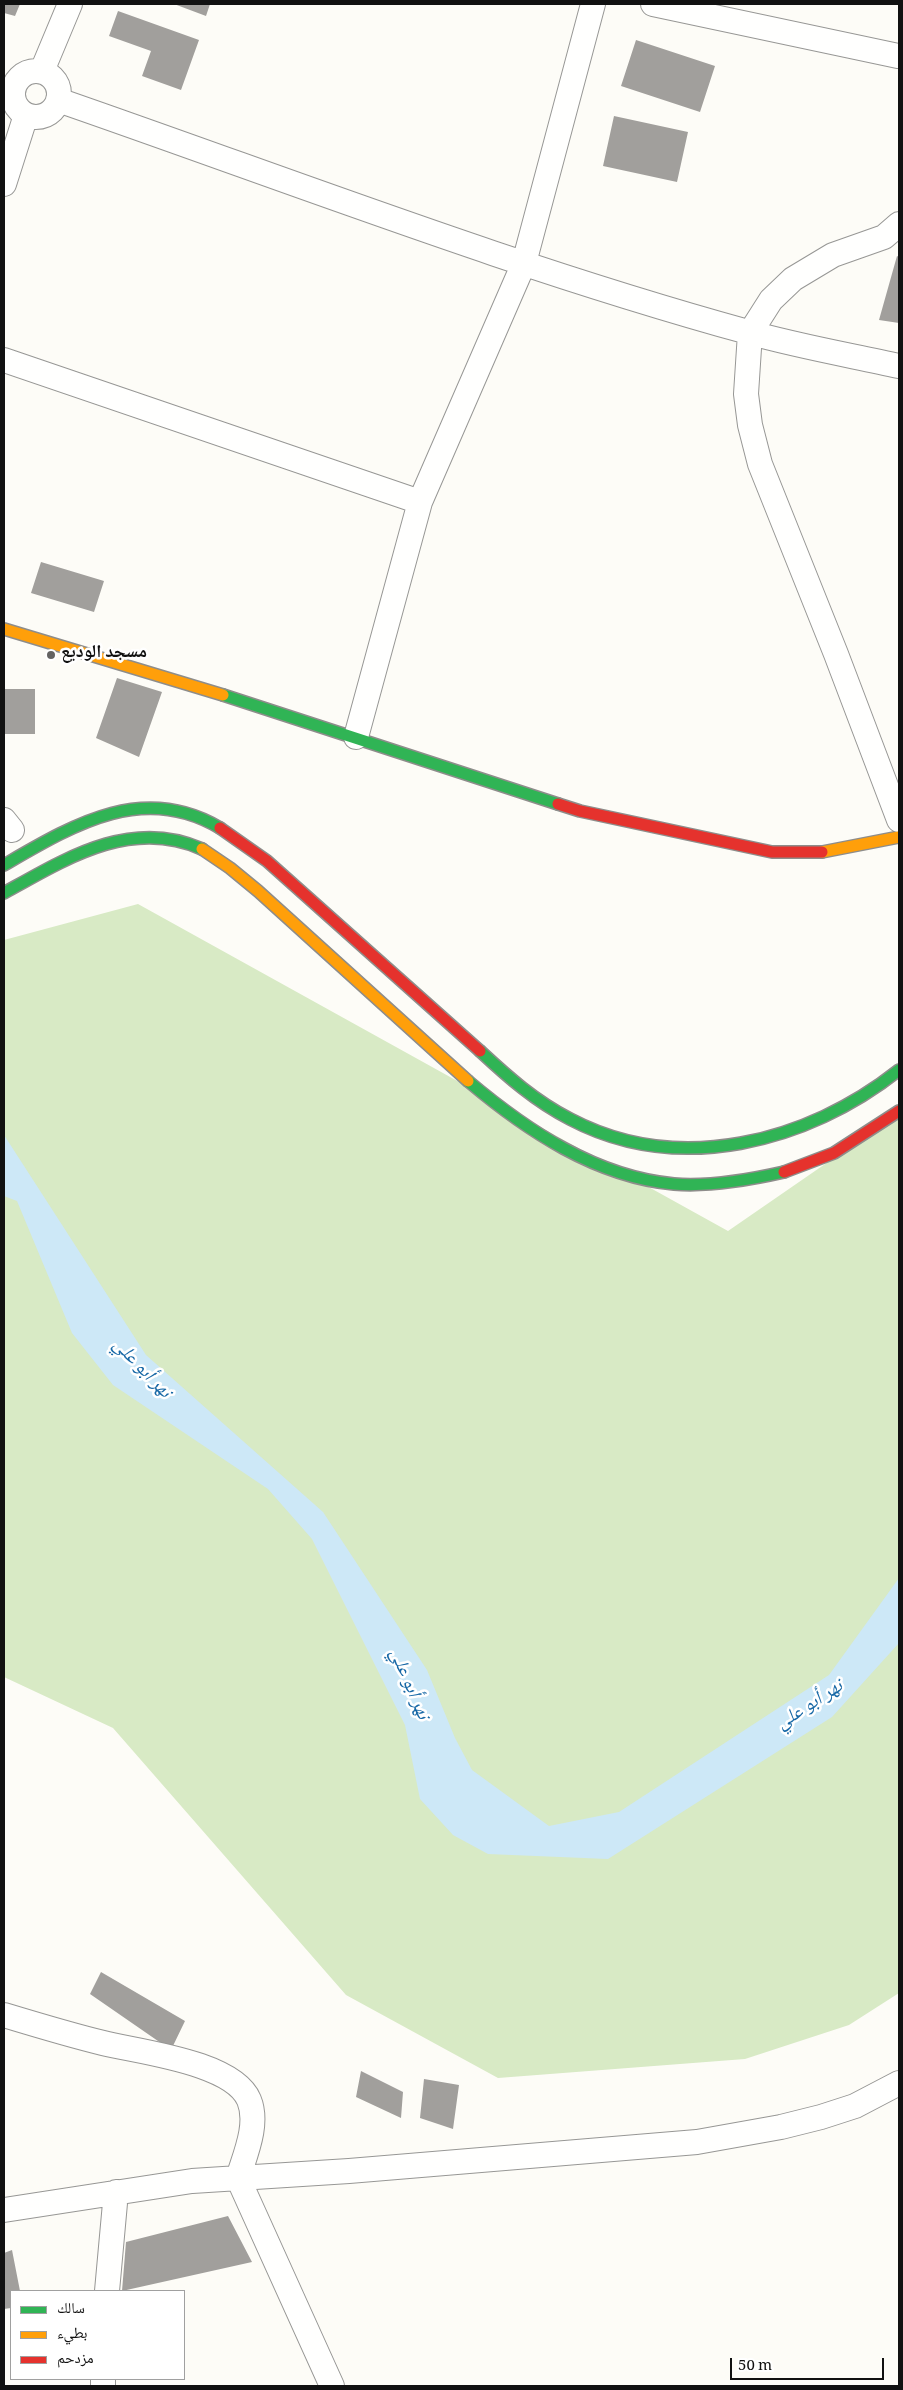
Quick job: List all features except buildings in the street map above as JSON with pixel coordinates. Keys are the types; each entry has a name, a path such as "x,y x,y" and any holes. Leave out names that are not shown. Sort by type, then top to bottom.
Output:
{"main road":[{"path":"4,629 132,666 580,811 772,852 830,852 899,837"},
{"path":"4,865 95,819 141,806 173,807 204,817 228,832 283,877 547,1108 617,1138 659,1148 705,1147 753,1140 806,1125 848,1103 899,1070"},
{"path":"4,893 33,869 126,839 151,836 190,844 217,860 264,898 347,969 467,1083 520,1124 560,1148 606,1168 667,1184 709,1184 780,1174 824,1158 899,1111"}],"street":[{"path":"42,72 70,4"},
{"path":"356,737 420,502 524,263 593,4"},
{"path":"653,4 899,57"},
{"path":"28,72 42,72 54,79 58,86 58,100 55,107 42,116 26,115 15,103 9,85 28,72"},
{"path":"58,100 524,263 651,304 750,333 899,366"},
{"path":"4,184 26,115"},
{"path":"899,224 884,237 833,255 793,280 771,300 750,333 746,394 750,425 760,464 836,654 899,820"},
{"path":"4,360 420,502"},
{"path":"4,2015 82,2038 185,2061 210,2069 229,2079 249,2099 252,2110 249,2141 238,2178 332,2386"},
{"path":"4,2210 192,2181 349,2171 698,2142 781,2127 821,2117 855,2106 899,2083"},
{"path":"107,2290 116,2192"}],"green space":[{"path":"138,904 728,1231 899,1113 899,1993 849,2025 745,2059 498,2078 346,1995 113,1728 4,1677 4,940"}],"water":[{"name":"نهر أبو علي","path":"4,1135 146,1355 323,1512 427,1670 455,1738 472,1770 549,1826 619,1812 829,1675 899,1578 899,1643 832,1717 608,1859 488,1854 453,1835 420,1799 405,1725 312,1539 268,1489 113,1385 72,1333 17,1201 4,1196"}],"traffic: fast":[{"path":"223,695 558,804"},
{"path":"4,865 82,824 109,814 136,809 163,809 191,815 220,828"},
{"path":"4,893 75,856 99,846 124,840 150,838 176,840 202,849"},
{"path":"480,1051 534,1096 570,1119 611,1136 654,1146 697,1148 740,1143 783,1133 824,1116 863,1095 899,1070"},
{"path":"468,1081 538,1133 590,1161 617,1172 645,1180 688,1185 729,1182 784,1172"}],"traffic: slow":[{"path":"4,629 223,695"},
{"path":"822,852 899,837"},
{"path":"202,849 230,868 258,891 468,1081"}],"traffic: jam":[{"path":"558,804 580,811 772,852 822,852"},
{"path":"220,828 267,861 480,1051"},
{"path":"784,1172 834,1153 899,1111"}],"place":[{"name":"مسجد الوديع","path":"51,655"}]}
